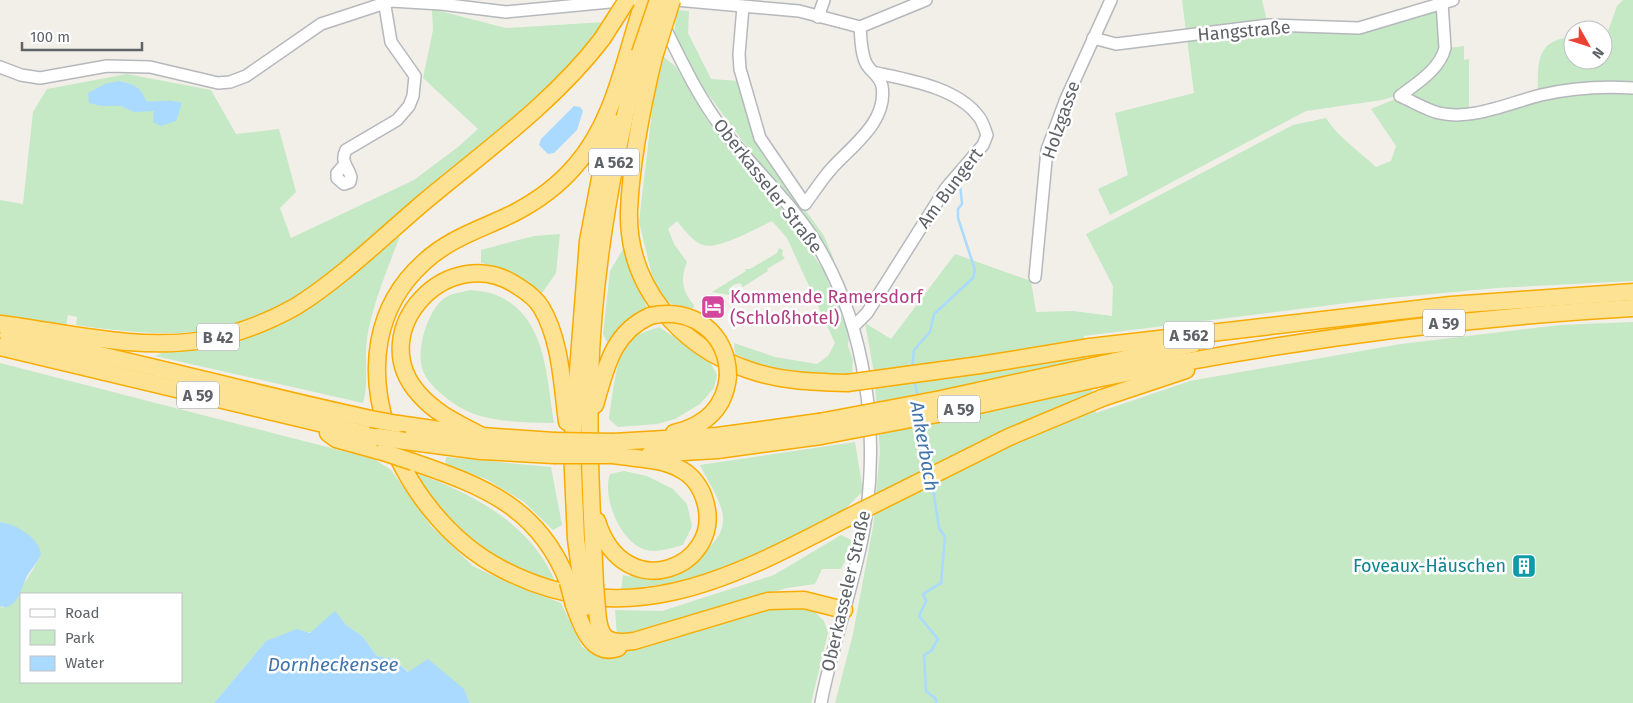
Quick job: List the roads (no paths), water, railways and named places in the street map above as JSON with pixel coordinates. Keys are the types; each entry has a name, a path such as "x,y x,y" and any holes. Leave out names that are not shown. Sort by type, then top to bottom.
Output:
{"highway":[{"name":"B 42","path":"0,324 56,330 116,341 156,344 220,337 266,322 296,306 324,286 542,102 573,74 602,39 627,0"},
{"name":"A 562","path":"644,0 629,212 631,240 644,282 658,305 673,324 692,342 717,357 779,378 846,383 980,365 1090,347 1288,324"},
{"name":"A 562","path":"634,641 617,643 605,638 585,607 582,584 592,504 590,376 597,283 606,207 616,152 641,53 658,0"},
{"path":"641,53 672,0"},
{"name":"A 562","path":"618,82 641,53"},
{"path":"572,448 588,241 618,82"},
{"name":"A 59","path":"618,82 605,118 592,144 565,177 529,205 447,244 418,267 398,293 387,314 381,338 378,386 388,432 403,467 423,501 438,519 480,555 512,574 537,585 564,593 592,597 637,597 698,586 755,565 1009,437 1102,398 1256,350"},
{"path":"482,443 441,414 417,392 406,374 402,345 408,317 421,298 433,287 447,279 462,275 487,273 512,282 528,293 540,306 550,325 558,356 572,448 576,539 585,607 581,625 594,643 600,648 612,650 634,641 768,601 804,600 844,610"},
{"name":"A 59","path":"1095,372 1288,324 1451,305 1633,292"},
{"name":"A 59","path":"0,347 316,424 336,439 381,445 405,441 482,443 554,448 717,450 820,429 950,397 1095,372 1256,350 1380,330 1452,322 1633,308"},
{"path":"590,419 615,345 630,328 650,316 674,313 690,317 704,325 716,336 723,348 728,376 726,392 719,406 702,423 687,430 635,442"},
{"name":"A 59","path":"0,333 482,443"},
{"name":"A 59","path":"613,449 635,442 820,429"},
{"path":"381,445 413,462 479,487 514,507 543,536 557,558 582,584"},
{"path":"592,504 603,538 611,551 623,562 638,569 654,571 677,565 696,550 704,536 708,520 707,505 701,490 692,478 679,468 613,449"}],"street":[{"path":"0,67 21,75 40,78 107,66 150,67 218,83 230,82 264,65 321,24 384,2 441,4 506,12 634,0"},
{"name":"Oberkasseler Straße","path":"652,0 703,101 738,149 811,236 831,273 854,326 866,397 869,476 863,534 821,703"},
{"path":"676,0 743,8 799,11 860,27 926,0"},
{"path":"818,17 824,0"},
{"name":"Holzgasse","path":"1035,277 1047,150 1063,106 1111,0"},
{"path":"344,165 343,155 350,146 397,120 409,106 413,96 414,76 391,42 384,2"},
{"path":"1447,2 1443,55 1427,74 1400,96 1437,113 1449,115 1476,112 1567,91 1590,88 1633,88"},
{"name":"Hangstraße","path":"1093,38 1116,44 1268,26 1359,28 1447,2"},
{"path":"743,8 739,54 740,69 760,138 805,204 823,178 859,141 877,117 883,97 882,84 877,73 868,65 860,27"},
{"name":"Am Bungert","path":"854,326 867,313 946,188 983,145 987,135 980,118 964,101 901,78 877,73"}],"water":[{"path":"119,81 136,86 142,92 146,101 182,103 176,121 161,126 153,122 154,111 134,112 121,106 101,106 89,103 88,93 105,84"},
{"path":"574,106 580,107 583,111 577,130 554,153 548,154 539,145 541,139"},
{"path":"0,522 26,533 36,543 41,555 27,576 15,602 6,607 0,606"},
{"name":"Dornheckensee","path":"335,611 346,625 362,636 377,656 393,659 408,672 428,659 464,689 470,703 214,703 266,641 297,629 310,633"}],"waterway":[{"name":"Ankerbach","path":"912,369 914,350 930,332 934,314 973,278 975,270 958,218 958,209 962,204 960,184"},
{"name":"Ankerbach","path":"914,379 918,398"},
{"name":"Ankerbach","path":"923,423 930,469"},
{"name":"Ankerbach","path":"932,482 939,528 945,537 941,583 923,594 926,601 919,616 938,639 931,651 924,655 926,691 936,699 936,703"}],"place":[{"name":"Kommende Ramersdorf (Schloßhotel)","path":"713,307"},
{"name":"Foveaux-Häuschen","path":"1524,566"}]}
